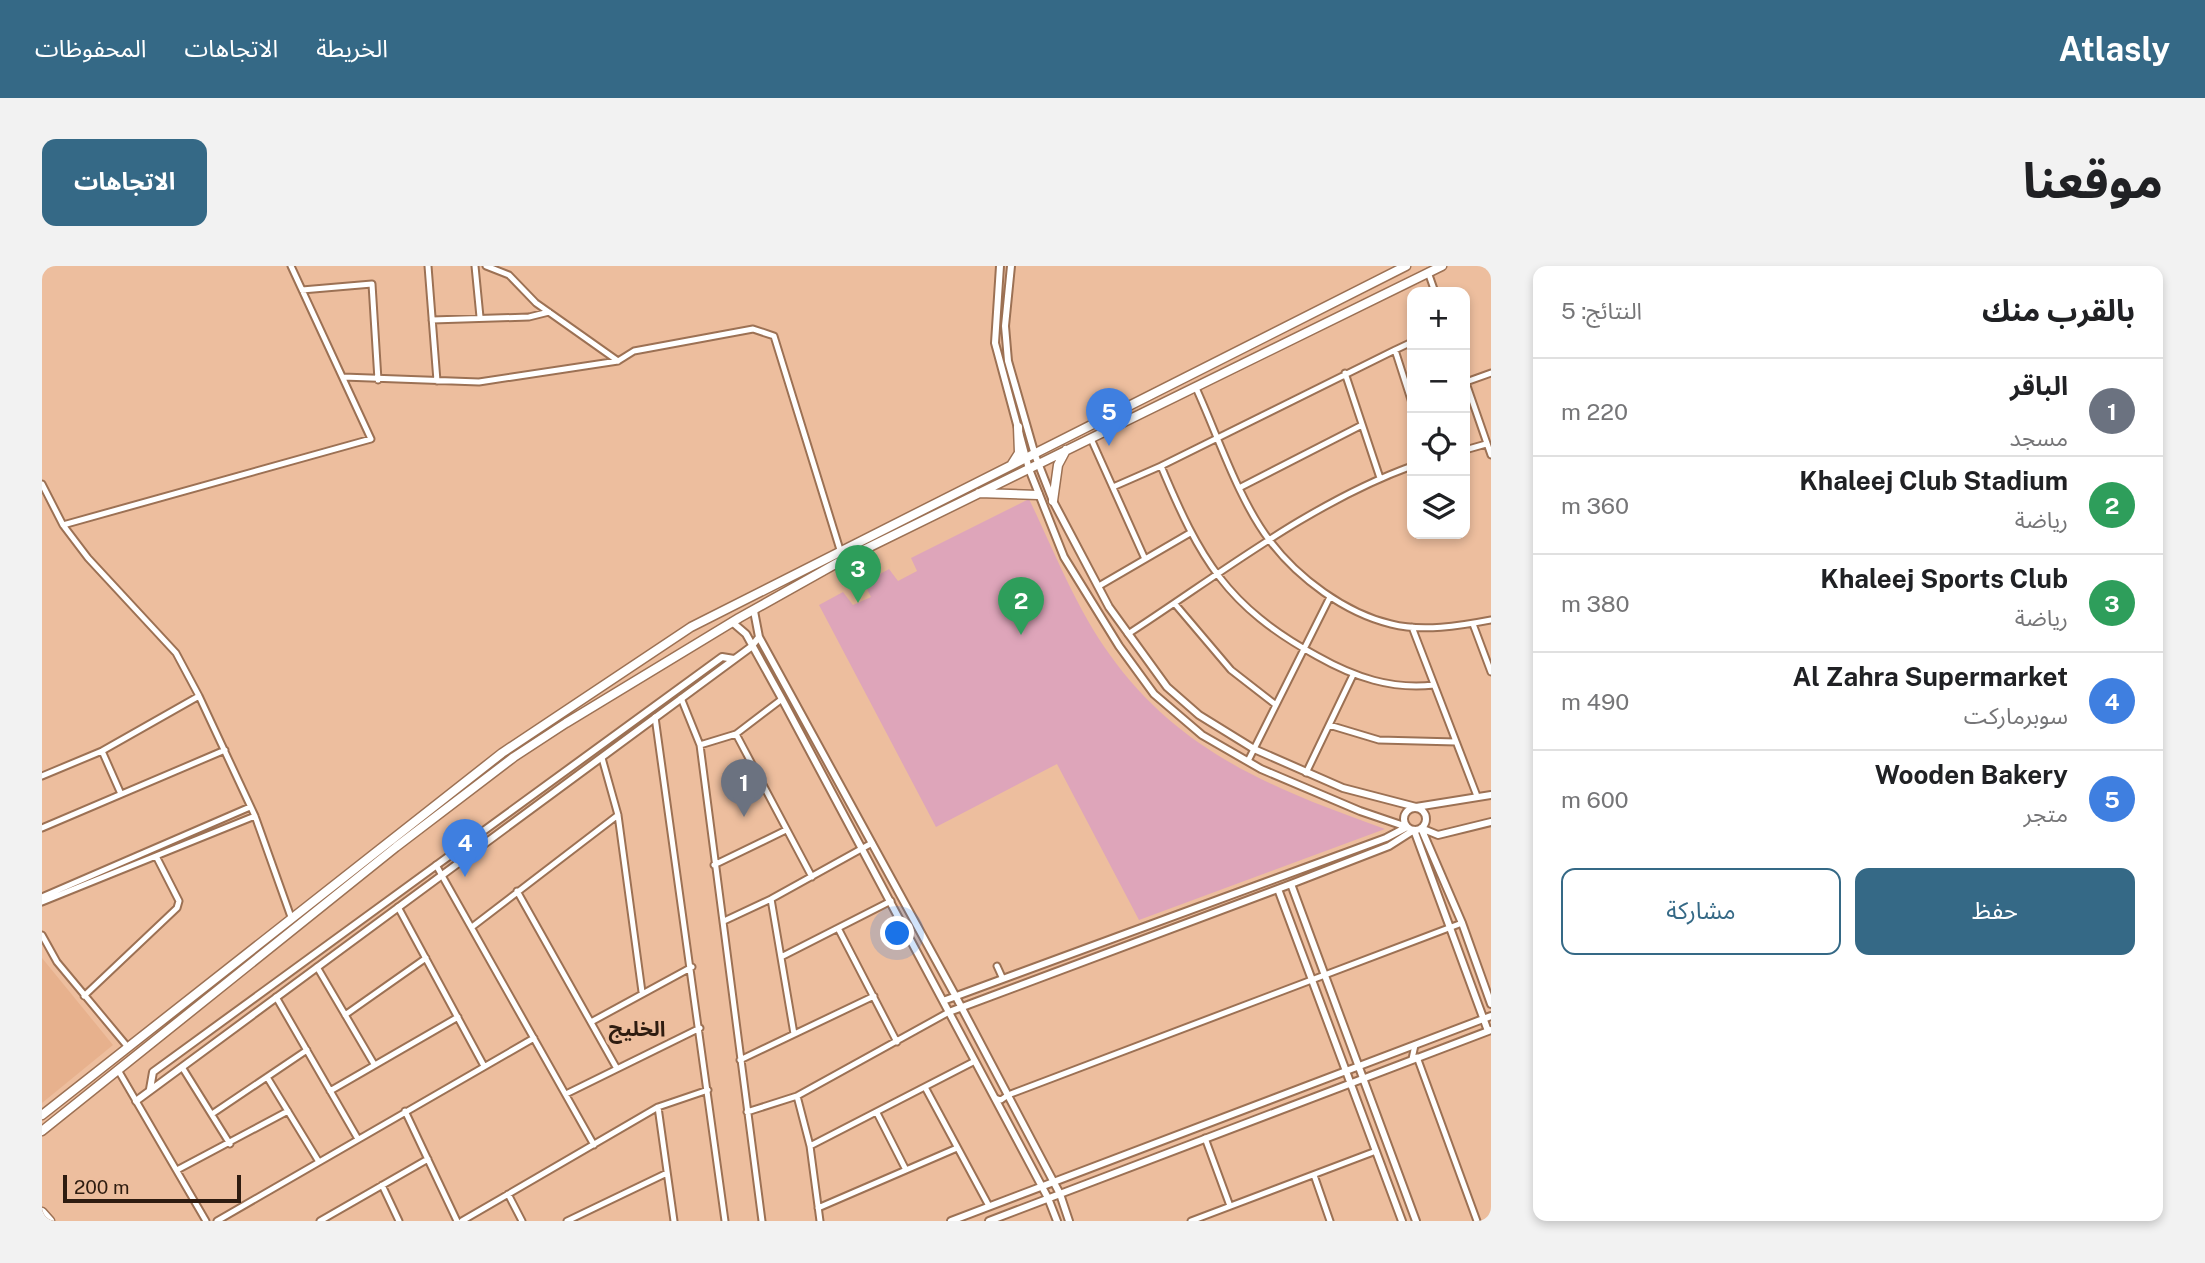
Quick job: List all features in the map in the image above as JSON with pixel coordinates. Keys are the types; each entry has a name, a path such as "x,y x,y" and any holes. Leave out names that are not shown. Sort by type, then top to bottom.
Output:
{"main road":[{"path":"42,1115 291,917 541,727 691,627 1406,266"},
{"path":"42,1131 302,921 514,757 732,622 839,562 976,493 1066,450 1092,441 1442,266"},
{"path":"1010,466 1019,453 1018,427"},
{"path":"1053,501 1058,466 1066,450"},
{"path":"976,493 1038,495"},
{"path":"42,1212 50,1221"}],"street":[{"path":"63,524 371,439 291,266"},
{"path":"428,266 437,381"},
{"path":"475,266 480,317"},
{"path":"486,266 509,275 549,312 618,361"},
{"path":"747,1112 797,1096 961,1006 1388,846 1426,816 1416,807 1343,788 1254,749 1199,715 1167,687 1099,586 1053,501 1040,464 1031,456 1018,427 995,343 1000,266"},
{"path":"1011,266 1005,326 1008,361 1031,456 1029,469 1064,557 1119,646 1154,694 1202,735 1248,761 1360,811 1438,835 1490,825"},
{"path":"1428,271 1433,287"},
{"path":"302,290 372,284 378,380"},
{"path":"432,320 529,317 549,312"},
{"path":"343,377 479,382 618,361 634,351 753,329 774,336 841,553"},
{"path":"1113,487 1407,344"},
{"path":"1395,350 1407,387"},
{"path":"1345,373 1380,478"},
{"path":"1470,379 1491,373"},
{"path":"1196,388 1241,486 1270,541 1330,597 1390,624 1412,627 1473,624 1491,620"},
{"path":"1470,396 1491,455"},
{"path":"1241,486 1362,425"},
{"path":"1092,441 1145,559"},
{"path":"1470,449 1486,444"},
{"path":"1161,466 1189,533 1217,575 1267,627 1353,675 1409,688 1434,685"},
{"path":"1129,634 1270,541 1380,478 1407,468"},
{"path":"42,484 63,524 88,558 176,653 200,696 255,816 291,917"},
{"path":"1099,586 1189,533"},
{"path":"1248,761 1330,597"},
{"path":"1175,604 1231,670 1276,705"},
{"path":"754,611 759,637 956,995 1054,1182 1069,1221"},
{"path":"732,622 746,634 782,699 1048,1198 1057,1221"},
{"path":"1473,624 1491,672"},
{"path":"1412,627 1477,796"},
{"path":"136,1101 602,758 751,647 759,637"},
{"path":"150,1089 153,1072 722,657 734,659"},
{"path":"1306,773 1353,675"},
{"path":"42,776 102,751 200,696"},
{"path":"681,698 699,745 762,1221"},
{"path":"699,745 736,734 782,699"},
{"path":"655,717 692,967 725,1221"},
{"path":"1329,725 1379,740 1456,742"},
{"path":"736,734 812,877"},
{"path":"42,828 225,750"},
{"path":"102,751 121,794"},
{"path":"602,758 618,815 642,992"},
{"path":"1490,999 1462,923 1414,828 1404,820 1406,812 1416,807 1491,794"},
{"path":"42,900 250,807"},
{"path":"472,927 618,815"},
{"path":"42,900 255,816"},
{"path":"989,1221 1490,1031 1414,828"},
{"path":"943,1001 1414,828"},
{"path":"714,864 786,830"},
{"path":"724,921 771,899 872,844"},
{"path":"84,996 177,908 179,901 156,856"},
{"path":"436,865 594,1145"},
{"path":"1291,884 1416,1221"},
{"path":"1278,889 1402,1221"},
{"path":"517,891 616,1067"},
{"path":"771,899 794,1034"},
{"path":"781,957 839,930 891,901"},
{"path":"398,907 484,1066"},
{"path":"994,1097 1001,1100 1008,1095 1462,923"},
{"path":"839,930 897,1042"},
{"path":"42,935 57,962 127,1046"},
{"path":"345,1015 426,958"},
{"path":"997,966 1002,978"},
{"path":"317,967 374,1064"},
{"path":"591,1023 642,992 692,967"},
{"path":"740,1060 874,996"},
{"path":"276,998 358,1139"},
{"path":"330,1091 457,1017"},
{"path":"951,1221 1487,1018"},
{"path":"566,1094 616,1067 700,1028"},
{"path":"217,1221 534,1038"},
{"path":"1415,1045 1415,1058 1477,1221"},
{"path":"212,1114 306,1050"},
{"path":"810,1146 926,1089 975,1061"},
{"path":"182,1066 230,1144"},
{"path":"118,1070 206,1221"},
{"path":"267,1077 319,1162"},
{"path":"926,1089 989,1206"},
{"path":"405,1111 459,1221 658,1107 708,1090"},
{"path":"797,1096 810,1146 820,1221"},
{"path":"658,1107 674,1221"},
{"path":"177,1170 288,1111"},
{"path":"877,1113 906,1170"},
{"path":"1205,1138 1230,1206"},
{"path":"818,1208 957,1148"},
{"path":"1191,1221 1376,1151"},
{"path":"320,1221 428,1159"},
{"path":"567,1221 579,1218 667,1173"},
{"path":"1314,1175 1330,1221"},
{"path":"383,1185 399,1221"},
{"path":"508,1195 522,1221"}],"shaded area":[{"path":"1029,499 1066,579 1098,637 1137,689 1167,718 1199,743 1269,783 1385,829 1139,920 1057,764 936,827 819,605 843,592 853,605 871,597 864,583 889,569 898,581 917,571 911,558"},
{"path":"42,958 113,1045 42,1103"}],"place":[{"name":"Wooden Bakery","path":"1109,446"},
{"name":"Khaleej Sports Club","path":"858,603"},
{"name":"Khaleej Club Stadium","path":"1021,635"},
{"name":"الباقر","path":"744,817"},
{"name":"Al Zahra Supermarket","path":"465,877"}],"district":[{"name":"الخليج","path":"637,1028"}]}
